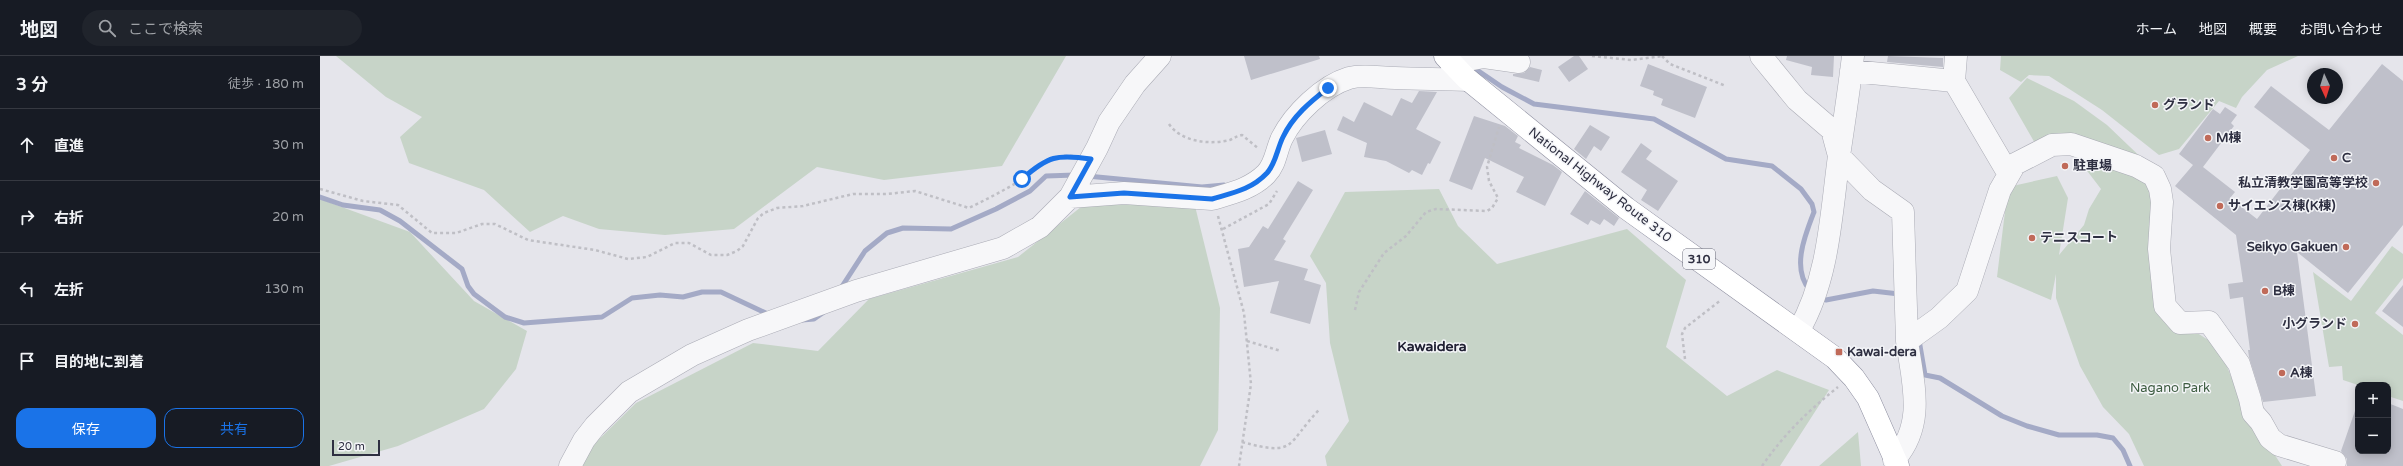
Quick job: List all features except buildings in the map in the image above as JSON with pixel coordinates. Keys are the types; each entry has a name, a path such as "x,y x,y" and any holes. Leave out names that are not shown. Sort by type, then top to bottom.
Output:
{"highway":[{"name":"National Highway Route 310","path":"1456,68 1504,110 1626,208 1799,330 1835,358 1854,378 1868,398 1896,463"}],"street":[{"path":"570,466 584,440 595,426 629,392 692,355 748,330 856,291 1003,248 1040,227 1072,193 1109,122 1135,84 1160,56"},
{"path":"1761,56 1797,100 1832,130 1839,156 1872,190 1903,212 1906,313 1913,337 1915,398 1914,428 1896,463"},
{"path":"1956,56 1954,81 2008,173"},
{"path":"1072,193 1124,193 1212,199 1248,188 1258,181 1274,163 1282,138 1291,122 1314,99 1328,88 1349,78 1456,68 1484,57 1519,62"},
{"path":"1799,330 1811,310 1819,283 1833,209 1852,64 1954,81"},
{"path":"1913,337 1939,318 1967,291 2000,190 2008,173 2015,164 2046,148 2072,144 2136,166 2154,176 2160,189 2162,202 2159,249 2165,306 2180,323 2209,322 2239,364 2253,413 2261,422 2270,438 2279,445 2335,462"}],"path":[{"path":"1592,56 1631,60 1663,56 1670,64 1726,86"},
{"path":"1356,310 1359,292 1384,253 1406,236 1426,212 1436,208 1487,211 1496,203 1497,195 1489,181 1487,167 1504,110"},
{"path":"1169,124 1174,132 1192,141 1215,142 1242,135 1256,148 1264,151"},
{"path":"320,189 363,201 398,205 432,233 456,233 482,224 495,224 528,240 595,250 628,259 647,257 675,243 689,243 711,255 720,256 737,251 743,246 758,218 777,208 803,206 853,194 887,194 915,191 969,208 1022,179 1046,160 1066,155 1090,161"},
{"path":"1212,199 1223,229 1244,313 1252,384 1239,466"},
{"path":"1685,359 1682,334 1686,328 1737,287"},
{"path":"1247,341 1281,351"},
{"path":"1762,466 1782,438 1807,412 1854,378"},
{"path":"1242,442 1269,449 1282,448 1293,444 1319,410"}],"green space":[{"path":"336,56 1066,56 1002,166 884,180 817,167 734,229 665,235 599,229 563,216 530,232 484,190 409,163 400,137 422,117 386,97"},
{"name":"グランド","path":"2001,56 2298,56 2267,70 2242,97 2236,108 2219,101 2179,149 2159,155 2102,110 2049,76 2029,75 2021,82 2000,70"},
{"name":"Nagano Park","path":"2027,78 2074,101 2107,125 2151,167 2159,313 2188,327 2219,347 2243,406 2282,466 2144,466 2129,434 2103,407 2080,366 2056,298 2056,274 2051,300 1997,277 2008,187 2057,176 2068,198 2059,255 2084,225 2089,209 2101,189 2065,142 2036,145 2009,98"},
{"path":"1439,189 1458,226 1497,264 1627,229 1686,280 1666,347 1727,396 1777,370 1829,390 1780,466 1327,466 1325,456 1349,421 1330,343 1326,283 1310,256 1345,192"},
{"path":"320,199 410,232 474,301 527,331 516,369 484,409 398,446 329,466 320,466"},
{"path":"1086,203 1195,206 1220,308 1218,430 1200,466 578,466 581,457 636,403 753,343 818,351 869,299 1018,257"},
{"name":"小グランド","path":"2392,246 2403,254 2403,278 2375,313 2403,335 2403,401 2391,397 2391,382 2355,382 2355,384 2343,380 2342,366 2329,367 2313,272 2351,301"},
{"path":"1858,432 1861,466 1819,466"}],"waterway":[{"path":"1468,70 1477,70 1502,87 1534,104 1654,119 1726,159 1772,166 1801,189 1812,204 1814,212 1804,241 1801,262 1801,272 1804,282 1810,290"},
{"path":"841,288 865,251 887,233 903,228 951,229 996,209 1030,191 1046,176 1075,175"},
{"path":"1087,176 1202,187 1224,185"},
{"path":"320,197 343,205 380,210 400,221 462,269 468,286 474,294 505,317 524,323 602,317 632,298 660,295 683,297 702,292 721,292 770,315"},
{"path":"1819,297 1826,300 1873,291 1899,294 1900,297"},
{"path":"802,320 814,319 824,312"},
{"path":"1919,340 1925,375 1940,378 2002,416 2027,426 2059,435 2097,435 2113,438 2123,450 2130,466"}],"place":[{"name":"グランド","path":"2155,105"},
{"name":"M棟","path":"2208,138"},
{"name":"C","path":"2334,158"},
{"name":"駐車場","path":"2065,166"},
{"name":"私立清教学園高等学校","path":"2376,183"},
{"name":"サイエンス棟(K棟)","path":"2220,206"},
{"name":"テニスコート","path":"2032,238"},
{"name":"Seikyo Gakuen","path":"2346,247"},
{"name":"B棟","path":"2265,291"},
{"name":"小グランド","path":"2355,324"},
{"name":"Kawai-dera","path":"1839,352"},
{"name":"A棟","path":"2282,373"}],"district":[{"name":"Kawaidera","path":"1432,346"}],"route":[{"path":"1022,179 1046,160 1057,156 1066,155 1091,159 1070,197 1124,193 1212,199 1225,196 1248,188 1267,173 1274,163 1282,138 1291,122 1314,99 1328,88"}]}
